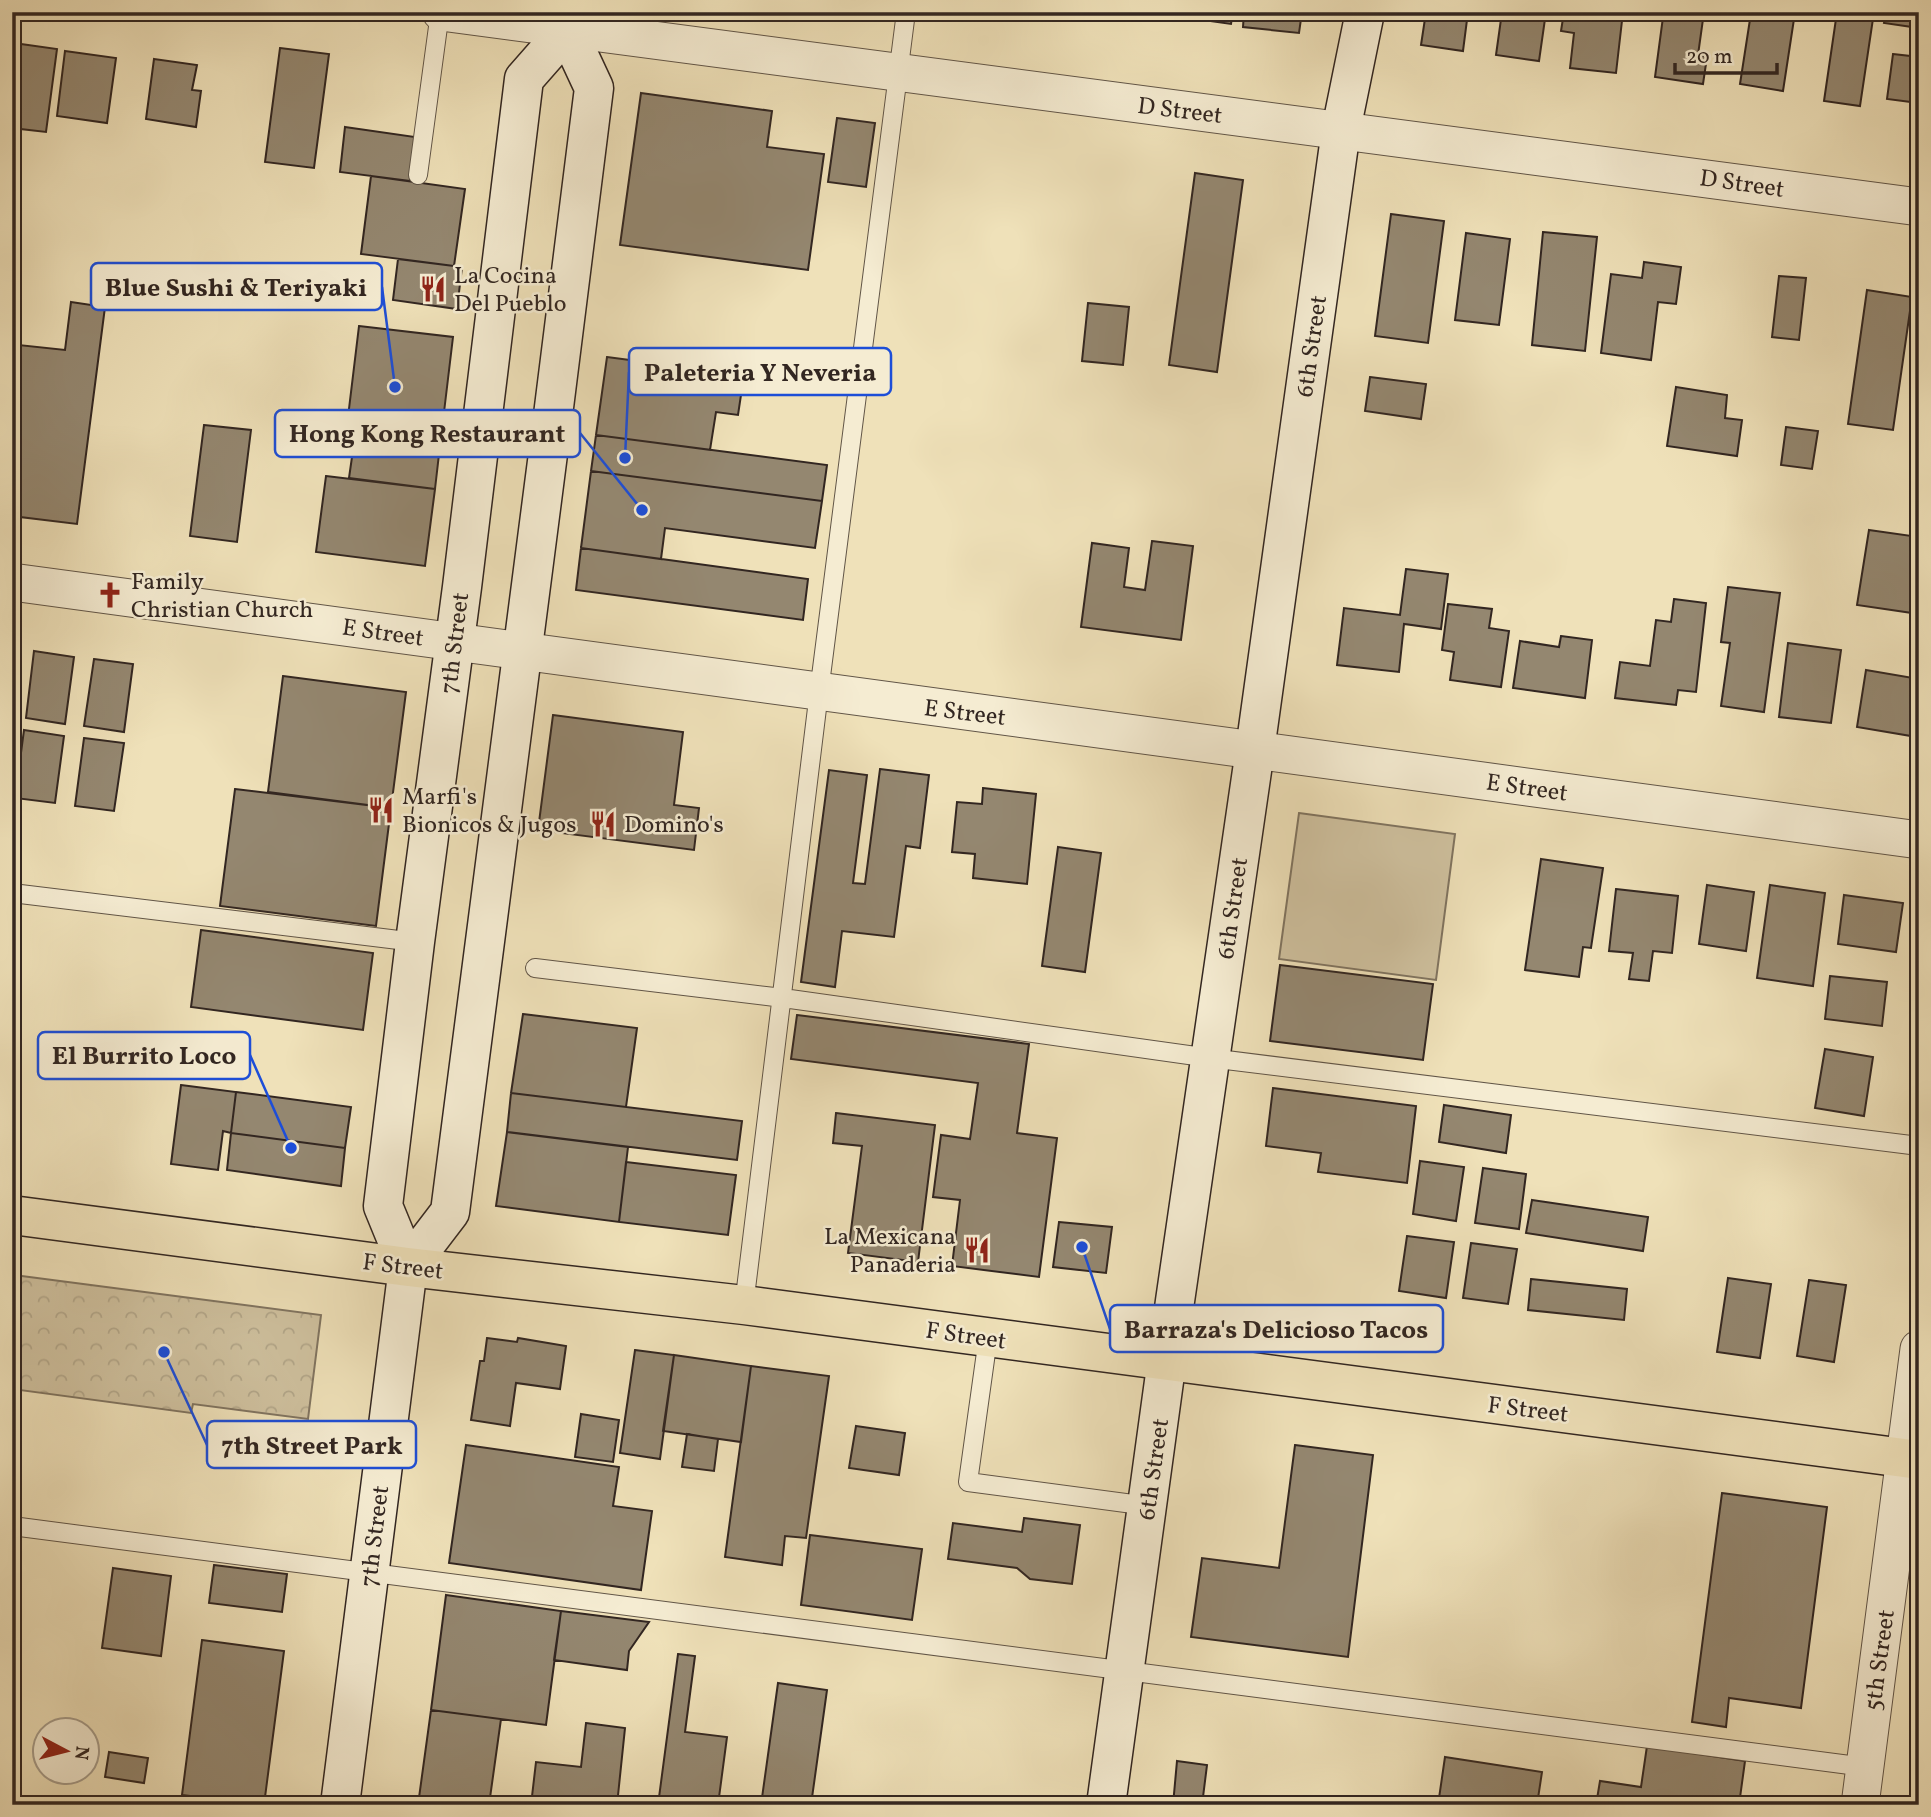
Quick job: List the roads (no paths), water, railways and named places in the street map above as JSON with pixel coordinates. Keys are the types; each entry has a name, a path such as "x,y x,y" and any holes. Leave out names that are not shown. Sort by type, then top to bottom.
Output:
{"main road":[{"name":"F Street","path":"12,1215 408,1268 744,1306 1912,1459"}],"street":[{"name":"D Street","path":"440,12 568,21 899,74 1919,207"},
{"name":"6th Street","path":"1107,1805 1341,130 1365,12"},
{"name":"7th Street","path":"340,1805 408,1268 383,1206 524,79 568,21"},
{"name":"7th Street","path":"408,1268 450,1212 594,88 568,21"},
{"name":"E Street","path":"12,582 1919,840"},
{"name":"5th Street","path":"1860,1805 1912,1459 1919,1349"}],"lane":[{"path":"418,175 440,12"},
{"path":"744,1306 906,12"},
{"path":"12,893 415,942"},
{"path":"535,968 783,998 1210,1058 1919,1146"},
{"path":"988,1338 968,1482 1148,1506"},
{"path":"12,1526 1865,1767"}],"place":[{"name":"La Cocina Del Pueblo","path":"433,289"},
{"name":"Blue Sushi & Teriyaki","path":"395,387"},
{"name":"Paleteria Y Neveria","path":"625,458"},
{"name":"Hong Kong Restaurant","path":"642,510"},
{"name":"Family Christian Church","path":"110,595"},
{"name":"Marfi's Bionicos & Jugos","path":"381,810"},
{"name":"Domino's","path":"603,824"},
{"name":"El Burrito Loco","path":"291,1148"},
{"name":"Barraza's Delicioso Tacos","path":"1082,1247"},
{"name":"La Mexicana Panaderia","path":"977,1250"},
{"name":"7th Street Park","path":"164,1352"}]}
